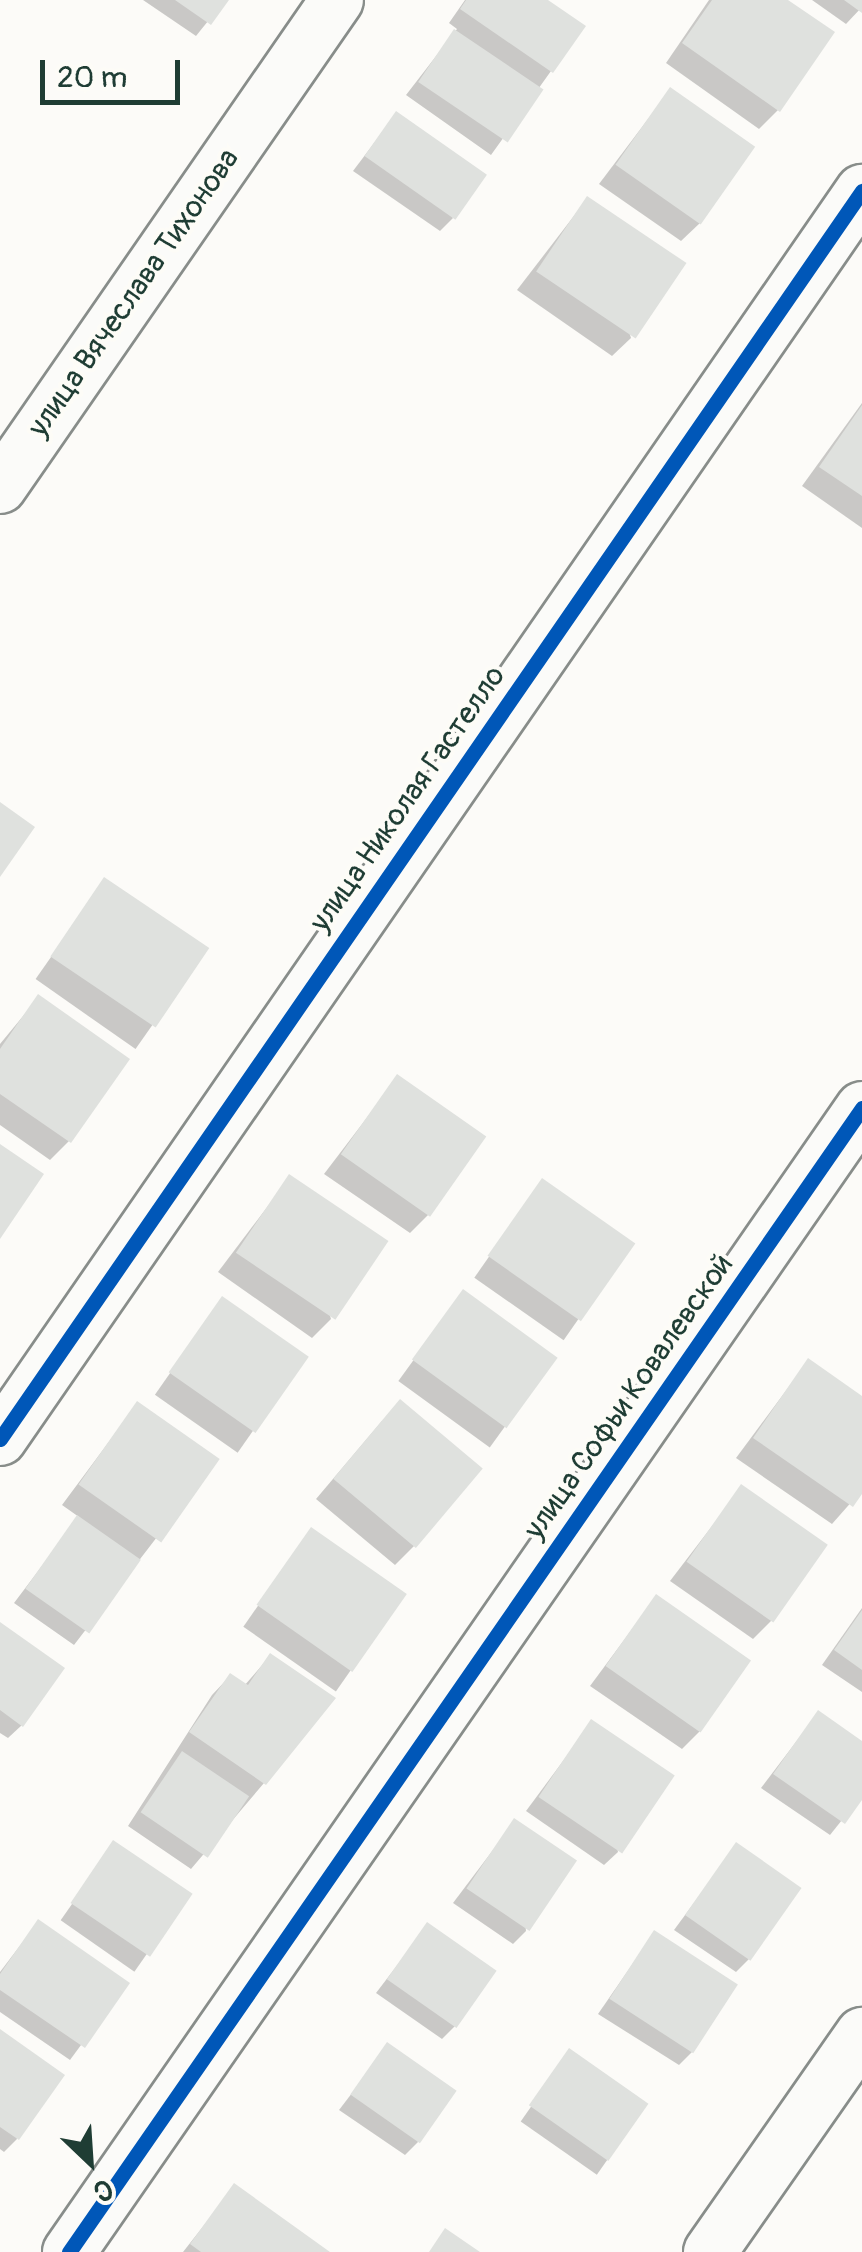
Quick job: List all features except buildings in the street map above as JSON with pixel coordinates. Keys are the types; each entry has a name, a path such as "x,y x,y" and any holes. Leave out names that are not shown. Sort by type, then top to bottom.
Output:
{"street":[{"name":"улица Вячеслава Тихонова","path":"0,487 337,0"},
{"name":"улица Николая Гастелло","path":"0,1438 862,191"},
{"name":"улица Софьи Ковалевской","path":"68,2252 862,1108"},
{"path":"710,2252 862,2034"}],"cycle path":[{"path":"0,1439 862,191"},
{"path":"69,2252 862,1108"}]}
